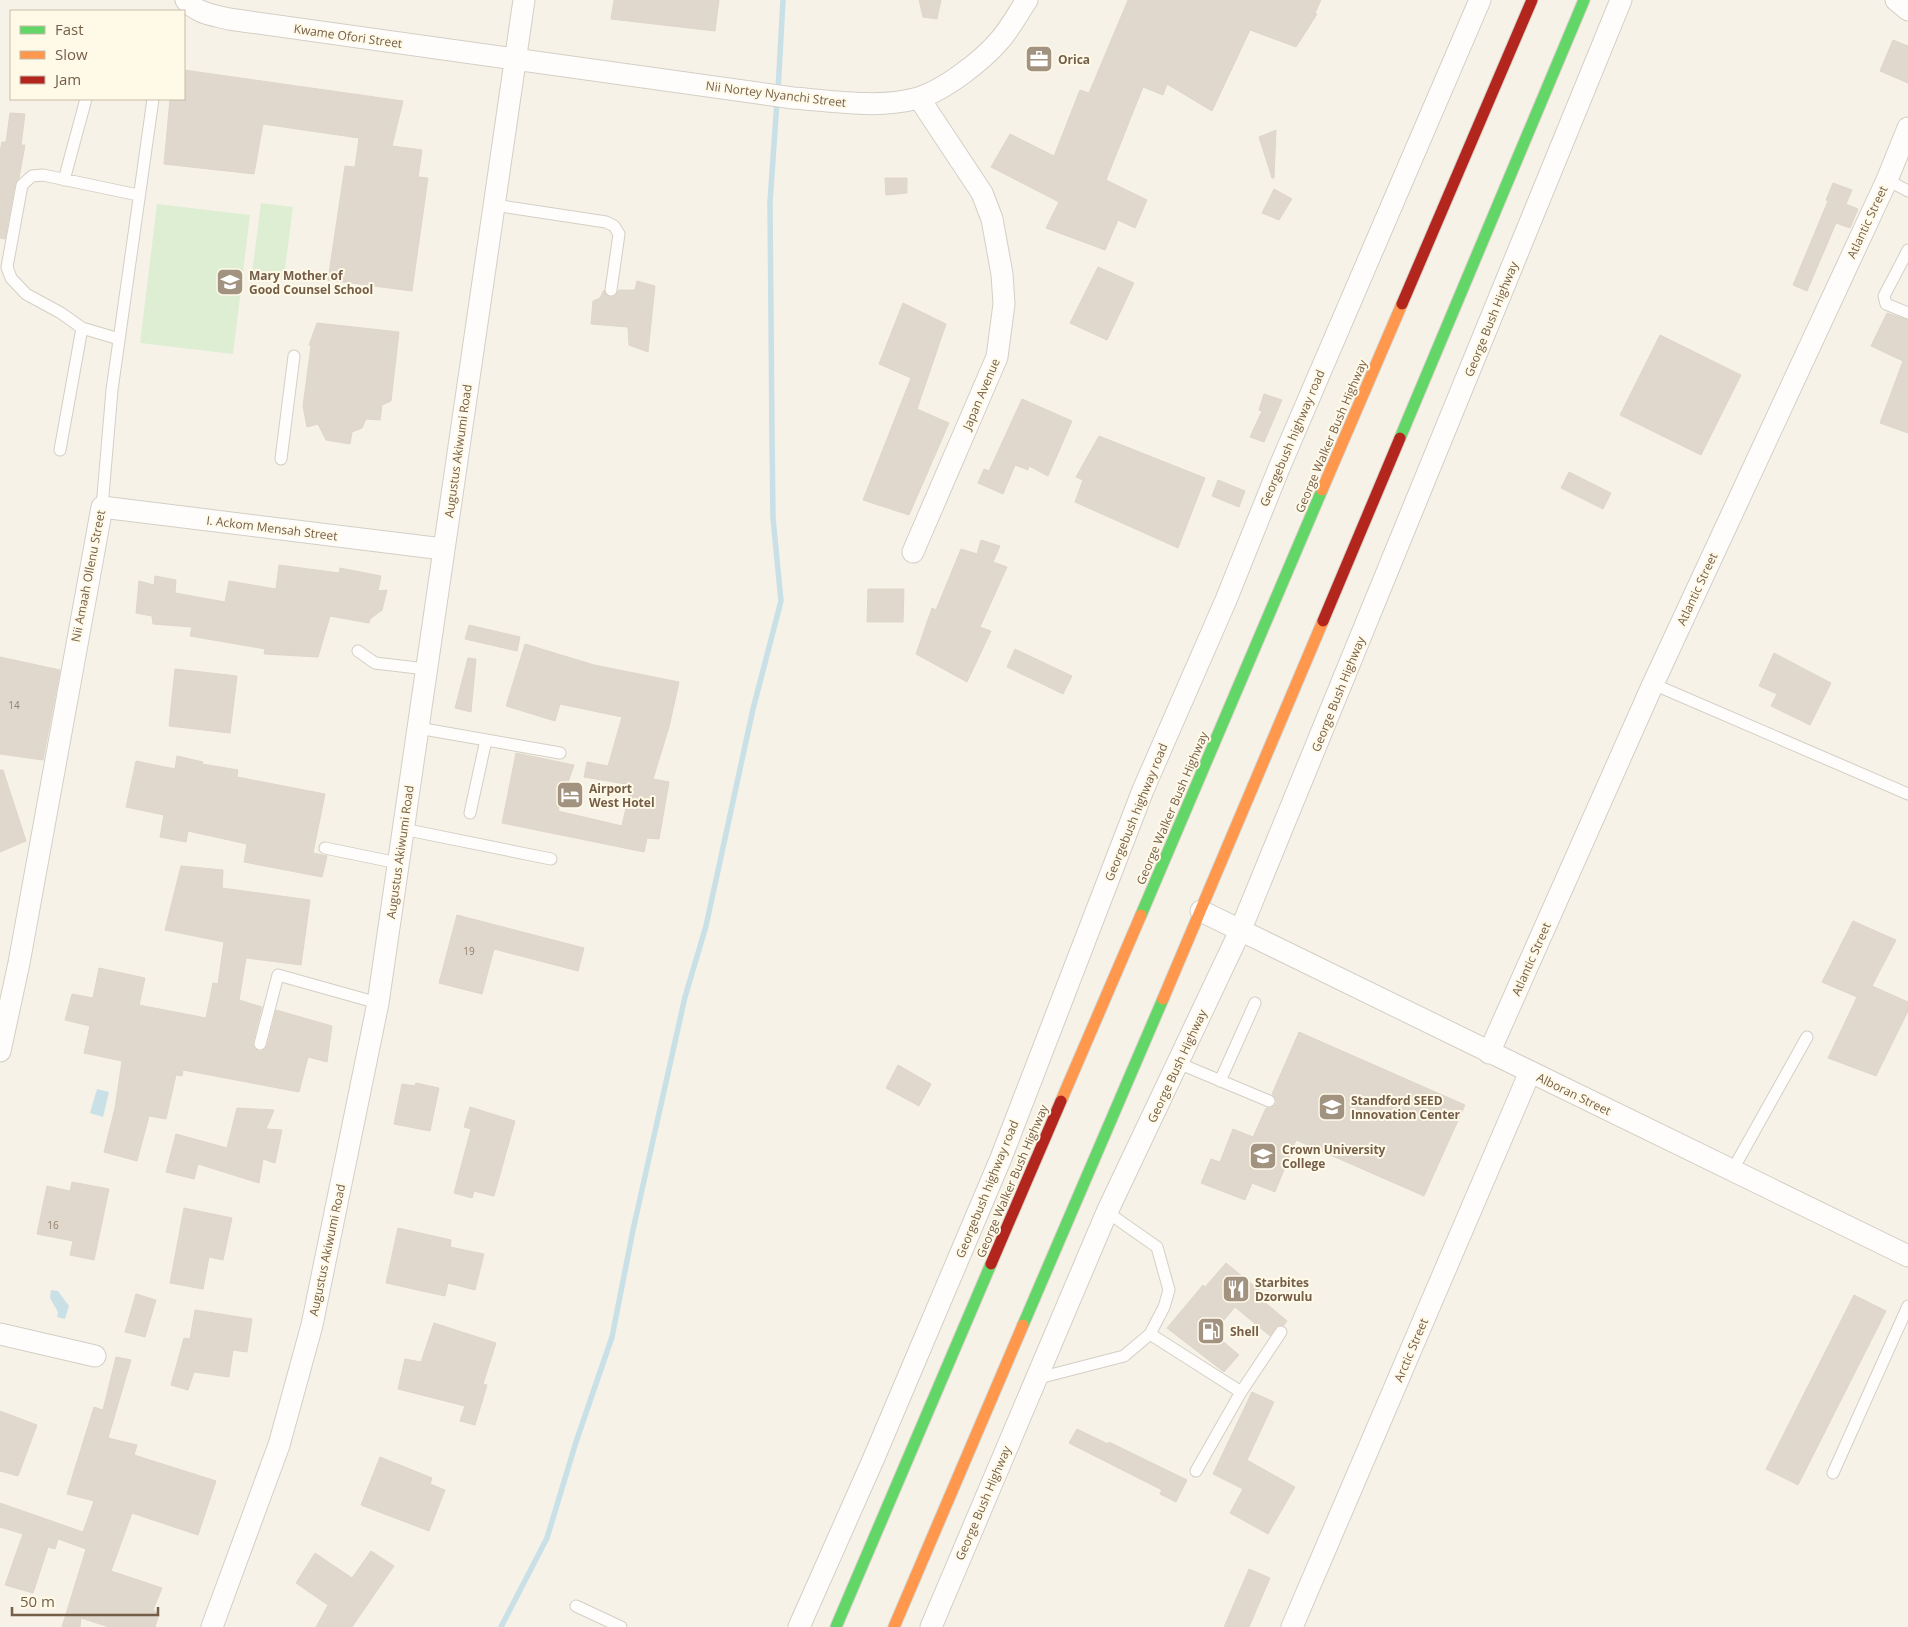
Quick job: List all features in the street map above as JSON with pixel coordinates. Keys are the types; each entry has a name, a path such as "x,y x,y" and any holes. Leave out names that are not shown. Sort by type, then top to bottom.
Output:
{"highway":[{"name":"George Walker Bush Highway","path":"836,1627 1532,0"},
{"path":"894,1627 1202,911 1584,0"}],"street":[{"name":"Augustus Akiwumi Road","path":"212,1627 279,1445 312,1325 378,1003 524,0"},
{"name":"Nii Nortey Nyanchi Street","path":"515,60 793,98 856,103 896,102 920,98 950,81 986,54 1000,41 1027,0"},
{"name":"Georgebush highway road","path":"799,1627 873,1460 1001,1158 1143,790 1226,600 1278,468 1480,0"},
{"name":"George Bush Highway","path":"931,1627 1107,1212 1242,929 1621,0"},
{"path":"1896,0 1908,10"},
{"name":"Kwame Ofori Street","path":"186,4 204,13 229,19 515,60"},
{"name":"Japan Avenue","path":"913,552 997,357 1004,304 1002,274 992,219 982,193 920,98"},
{"name":"Atlantic Street","path":"1489,1053 1653,684 1886,180 1908,128"},
{"name":"I. Ackom Mensah Street","path":"102,507 443,549"},
{"name":"Nii Amaah Ollenu Street","path":"0,1050 19,963 102,507"},
{"name":"Alboran Street","path":"1202,911 1242,929 1489,1053 1908,1256"},
{"name":"Arctic Street","path":"1292,1627 1530,1072"},
{"path":"0,1334 95,1356"},
{"path":"1005,1368 1035,1380"}],"lane":[{"path":"64,180 86,100"},
{"name":"Nii Amaah Ollenu Street","path":"102,507 112,390 153,100"},
{"path":"119,339 82,328 61,313 26,294 10,278 7,267 22,185 32,176 43,176 138,195"},
{"path":"1886,180 1908,191"},
{"path":"494,205 606,222 614,226 619,234 611,290"},
{"path":"1908,250 1884,296 1886,304 1908,313"},
{"path":"60,450 82,328"},
{"path":"280,459 294,356"},
{"path":"358,651 375,663 426,668"},
{"path":"1653,684 1908,794"},
{"path":"418,728 560,753"},
{"path":"470,813 486,740"},
{"path":"403,829 551,859"},
{"path":"326,848 398,863"},
{"path":"260,1044 278,975 378,1003"},
{"path":"1220,1081 1254,1003"},
{"path":"1732,1171 1807,1037"},
{"path":"1178,1063 1269,1101"},
{"path":"1035,1380 1124,1356 1150,1334 1164,1307 1169,1290 1157,1247 1107,1212"},
{"path":"1833,1473 1908,1306"},
{"path":"1196,1471 1241,1392 1281,1332"},
{"path":"1150,1334 1241,1392"},
{"path":"576,1606 621,1627"}],"green space":[{"path":"261,203 293,207 284,277 252,273"},
{"path":"157,204 250,215 233,354 140,343"}],"water":[{"path":"97,1089 109,1092 103,1117 90,1113"},
{"path":"51,1290 58,1291 69,1306 65,1319 57,1317 58,1312 50,1298"}],"building":[{"path":"614,0 719,0 715,31 611,19"},
{"path":"919,0 941,0 937,19 923,17"},
{"path":"1128,0 1321,0 1315,13 1317,14 1296,47 1250,30 1212,111 1167,84 1163,95 1143,87 1106,180 1147,200 1135,228 1118,220 1105,250 1046,228 1059,202 991,167 1010,134 1054,156 1080,90 1089,93"},
{"path":"1893,40 1908,46 1908,83 1880,71"},
{"path":"185,70 403,101 392,146 422,150 418,177 428,178 412,291 328,280 345,166 355,167 359,138 263,124 254,174 164,164 170,100 185,100"},
{"path":"10,113 25,114 21,145 25,145 19,178 15,184 5,239 0,238 0,152 2,142 6,142"},
{"path":"1276,130 1274,178 1272,178 1259,137"},
{"path":"885,178 907,178 907,193 886,195"},
{"path":"1833,183 1852,190 1846,204 1858,209 1850,228 1836,223 1807,291 1793,285 1828,201 1826,200"},
{"path":"1274,189 1292,199 1279,220 1262,213"},
{"path":"1098,267 1134,283 1107,340 1070,323"},
{"path":"637,281 655,286 648,352 629,345 628,327 591,324 593,301 600,298 604,290 607,296 613,297 619,290 635,290"},
{"path":"903,303 946,324 917,409 949,423 909,515 863,500 911,378 879,364"},
{"path":"1887,313 1908,320 1908,433 1880,423 1903,361 1871,346"},
{"path":"317,323 399,332 391,401 382,405 380,420 366,419 362,428 352,432 350,444 326,440 318,424 307,427 303,406 311,346 309,345"},
{"path":"1660,335 1741,375 1701,455 1620,415"},
{"path":"1264,394 1282,400 1264,442 1250,437 1262,411 1259,410"},
{"path":"1022,399 1072,421 1048,476 1029,466 1028,470 1015,465 1003,494 978,483 984,469 989,471"},
{"path":"1099,436 1205,478 1178,548 1075,502 1083,480 1076,477"},
{"path":"1569,472 1611,493 1603,509 1561,488"},
{"path":"1218,480 1245,491 1239,507 1212,496"},
{"path":"981,540 1000,546 993,562 1007,567 980,627 991,631 967,682 916,654 932,608 936,610 961,549 977,554"},
{"path":"279,565 339,573 340,568 381,576 378,591 387,590 382,610 370,619 369,623 330,616 318,657 264,654 265,649 190,636 192,627 153,624 152,616 136,613 139,581 154,585 155,576 176,580 175,593 225,602 229,581 276,589"},
{"path":"868,589 904,589 903,622 867,622"},
{"path":"469,625 520,637 517,651 465,639"},
{"path":"525,644 594,665 679,682 669,727 653,779 669,782 659,839 647,838 644,852 502,823 516,753 574,765 558,811 622,826 631,785 584,777 587,762 608,766 622,717 560,704 555,721 506,706"},
{"path":"1015,649 1072,676 1063,694 1007,667"},
{"path":"1774,653 1831,683 1810,725 1771,706 1777,694 1759,686"},
{"path":"0,657 60,670 43,760 0,754"},
{"path":"468,658 476,659 471,712 455,708"},
{"path":"175,669 237,676 230,733 169,726"},
{"path":"177,756 203,762 202,764 238,770 237,777 325,794 313,853 327,856 322,877 244,862 247,844 188,831 186,842 160,837 164,815 126,807 136,761 175,769"},
{"path":"0,770 3,770 26,841 0,852"},
{"path":"181,866 223,870 222,888 310,900 301,965 246,958 239,1000 262,1007 253,1043 258,1051 262,1051 267,1046 276,1010 332,1026 327,1062 308,1057 299,1092 183,1070 182,1076 176,1075 166,1119 149,1116 137,1161 104,1152 115,1108 122,1061 84,1053 90,1026 65,1020 72,994 93,998 99,968 145,978 139,1005 206,1018 213,983 218,984 224,942 165,930"},
{"path":"457,915 584,948 578,971 494,949 482,994 439,983"},
{"path":"1853,921 1896,940 1872,986 1908,1002 1908,1011 1876,1076 1828,1058 1857,997 1822,982"},
{"path":"1299,1032 1465,1105 1424,1196 1296,1140 1275,1192 1252,1183 1245,1200 1201,1183 1211,1159 1220,1162 1233,1129 1253,1137 1266,1108 1276,1104 1272,1094"},
{"path":"898,1065 931,1084 919,1106 886,1088"},
{"path":"416,1083 439,1088 430,1131 394,1124 402,1084 415,1086"},
{"path":"470,1107 515,1121 494,1196 474,1191 472,1198 454,1193 471,1129 464,1127"},
{"path":"237,1108 274,1110 266,1129 282,1130 275,1163 263,1159 259,1183 198,1164 194,1179 166,1172 176,1134 227,1148"},
{"path":"72,1182 109,1189 94,1260 70,1255 73,1241 37,1234 47,1186 70,1191"},
{"path":"184,1208 232,1218 223,1260 209,1257 203,1289 170,1283"},
{"path":"398,1228 451,1240 450,1247 484,1254 475,1290 448,1283 445,1296 386,1283"},
{"path":"1226,1263 1265,1295 1261,1299 1287,1321 1284,1325 1277,1326 1270,1336 1235,1307 1213,1333 1239,1355 1224,1372 1167,1328 1203,1285 1205,1287"},
{"path":"136,1294 156,1300 145,1337 125,1332"},
{"path":"1854,1295 1886,1311 1798,1485 1766,1469"},
{"path":"195,1310 252,1319 247,1352 233,1350 229,1377 194,1372 188,1390 171,1385 184,1338 190,1339"},
{"path":"434,1323 496,1343 483,1384 487,1385 475,1425 460,1421 465,1406 398,1389 405,1359 421,1362"},
{"path":"116,1357 131,1360 108,1438 137,1445 134,1455 216,1481 198,1535 132,1513 111,1571 162,1588 153,1610 159,1614 155,1627 109,1627 81,1618 80,1627 62,1627 86,1549 58,1539 55,1549 48,1547 33,1593 5,1585 23,1534 0,1527 0,1503 83,1532 94,1501 67,1494 94,1407 103,1410"},
{"path":"1252,1392 1274,1402 1247,1460 1295,1487 1268,1534 1230,1513 1243,1489 1213,1474"},
{"path":"0,1411 37,1425 18,1476 0,1471"},
{"path":"1077,1429 1108,1444 1109,1442 1187,1480 1176,1502 1160,1494 1162,1490 1069,1443"},
{"path":"380,1457 432,1478 430,1484 445,1490 429,1531 361,1505"},
{"path":"371,1551 394,1566 352,1627 316,1627 328,1605 296,1583 315,1553 352,1578"},
{"path":"1249,1569 1270,1578 1249,1627 1224,1627"}],"waterway":[{"path":"778,91 783,0"},
{"path":"501,1627 547,1538 576,1442 612,1337 633,1230 685,997 706,926 753,709 781,601 773,518 770,202 777,101"}],"traffic: fast":[{"path":"1400,438 1584,0"},
{"path":"1141,915 1322,490"},
{"path":"1023,1325 1163,999"},
{"path":"836,1627 991,1264"}],"traffic: slow":[{"path":"1322,490 1402,304"},
{"path":"1163,999 1323,621"},
{"path":"1061,1101 1141,915"},
{"path":"894,1627 1023,1325"}],"traffic: jam":[{"path":"1402,304 1532,0"},
{"path":"1323,621 1400,438"},
{"path":"991,1264 1061,1101"}],"place":[{"name":"Orica","path":"1039,59"},
{"name":"Mary Mother of Good Counsel School","path":"230,282"},
{"name":"Airport West Hotel","path":"570,795"},
{"name":"Standford SEED Innovation Center","path":"1332,1107"},
{"name":"Crown University College","path":"1263,1156"},
{"name":"Starbites Dzorwulu","path":"1236,1289"},
{"name":"Shell","path":"1211,1331"}]}
